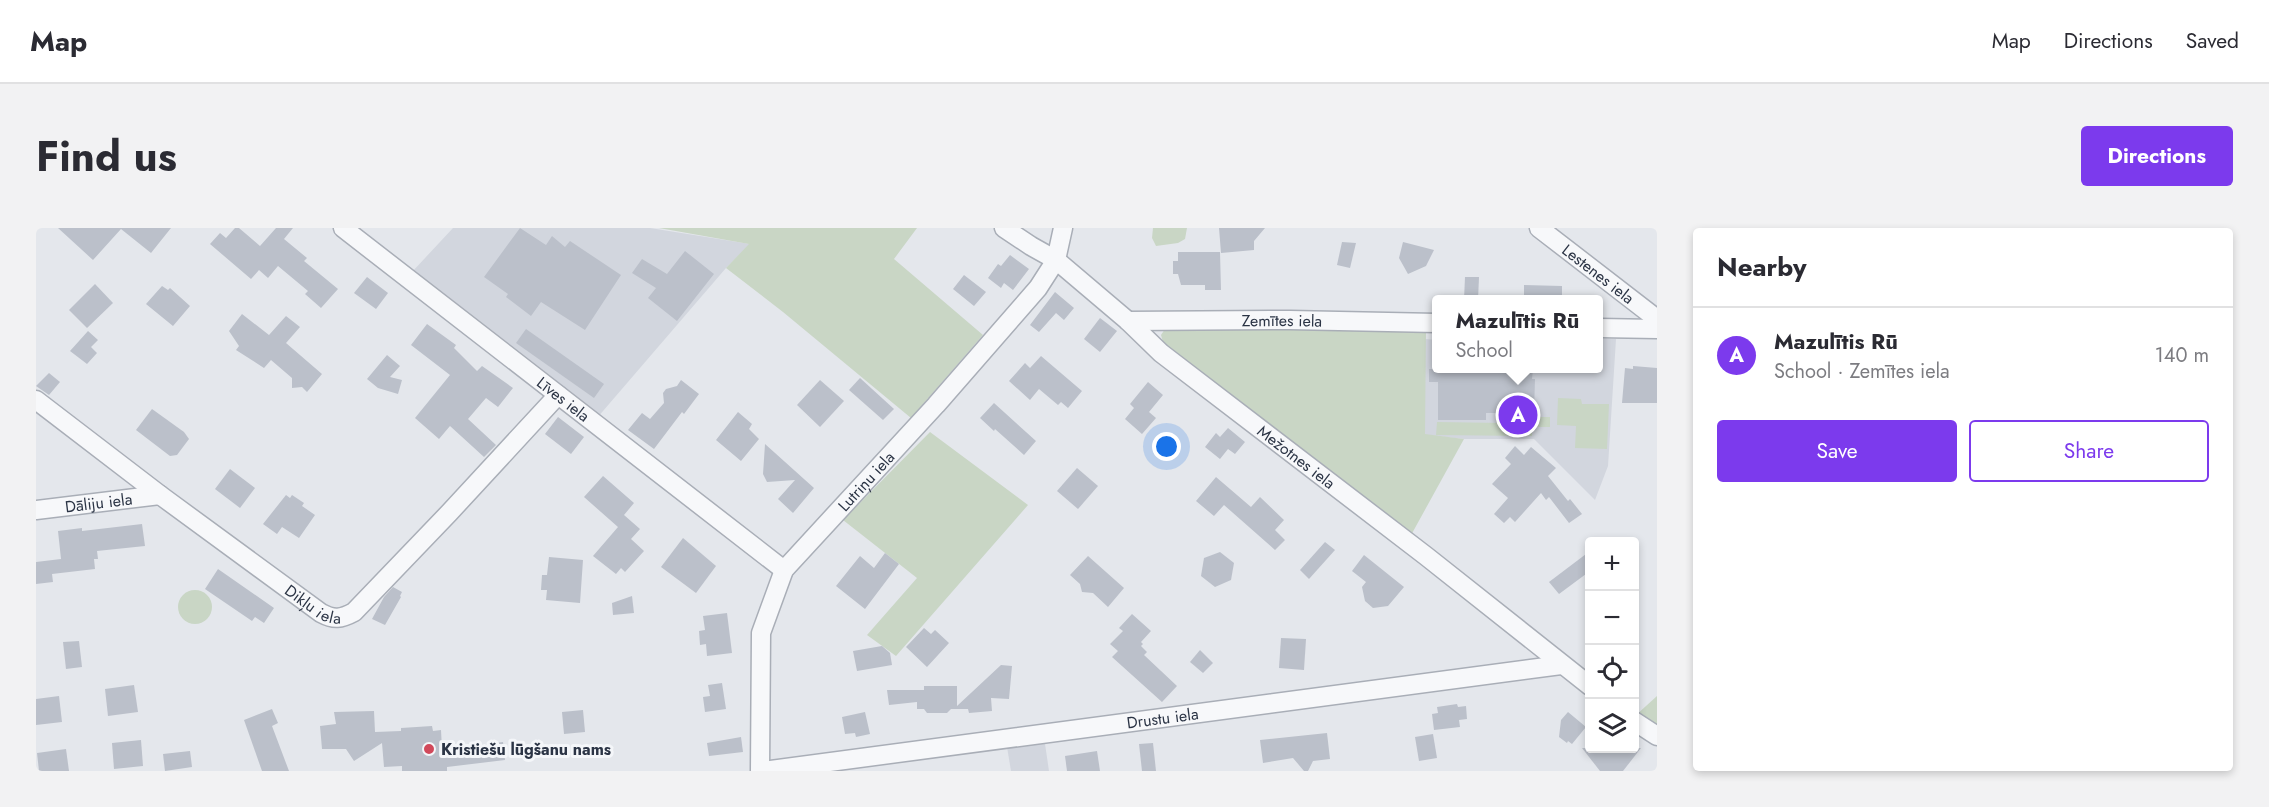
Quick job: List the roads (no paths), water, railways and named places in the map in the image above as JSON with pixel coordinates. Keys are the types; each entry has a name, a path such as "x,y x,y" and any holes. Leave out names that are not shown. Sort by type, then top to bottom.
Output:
{"street":[{"name":"Līves iela","path":"342,228 784,570"},
{"name":"Mežotnes iela","path":"1004,228 1056,260 1128,321 1161,353 1585,682"},
{"name":"Lutriņu iela","path":"761,771 761,633 784,570 944,396 1038,288 1056,260 1063,228"},
{"name":"Lestenes iela","path":"1539,228 1657,319"},
{"name":"Zemītes iela","path":"1128,321 1290,320 1432,323"},
{"path":"1603,328 1657,329"},
{"name":"Dikļu iela","path":"36,400 160,495 321,613 330,618 342,619 354,612 558,395"},
{"name":"Dāliju iela","path":"36,510 160,495"},
{"name":"Drustu iela","path":"761,771 1562,664"},
{"path":"1639,724 1657,735"}],"place":[{"name":"Mazulītis Rū","path":"1518,415"},
{"name":"Kristiešu lūgšanu nams","path":"429,749"}]}
